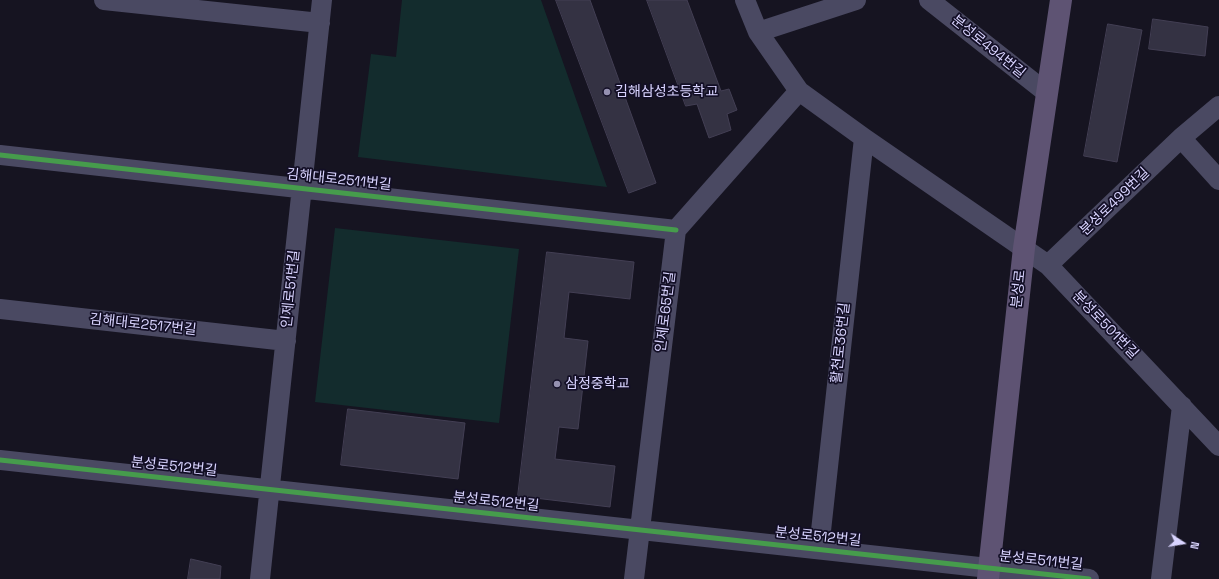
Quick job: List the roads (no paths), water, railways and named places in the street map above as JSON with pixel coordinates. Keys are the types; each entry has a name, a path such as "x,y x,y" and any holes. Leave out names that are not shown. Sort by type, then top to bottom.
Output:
{"main road":[{"name":"분성로","path":"989,573 1024,248 1061,0"}],"street":[{"path":"104,0 320,23"},
{"name":"인제로51번길","path":"260,579 322,0"},
{"path":"745,0 758,32 799,91 864,138 1024,248"},
{"path":"758,32 856,0"},
{"name":"분성로494번길","path":"929,0 1047,93"},
{"path":"676,230 799,91"},
{"name":"분성로499번길","path":"1048,265 1181,138 1219,106"},
{"name":"활천로36번길","path":"819,549 864,138"},
{"path":"1181,138 1219,180"},
{"name":"김해대로2511번길","path":"0,155 676,230"},
{"name":"인제로65번길","path":"634,579 676,230"},
{"name":"분성로501번길","path":"1024,248 1048,265 1219,446"},
{"name":"김해대로2517번길","path":"0,309 286,341"},
{"path":"1161,579 1182,406"},
{"name":"분성로512번길","path":"0,460 819,549 989,573"},
{"name":"분성로511번길","path":"989,573 1089,579"}],"place":[{"name":"김해삼성초등학교","path":"607,92"},
{"name":"삼정중학교","path":"557,384"}]}
